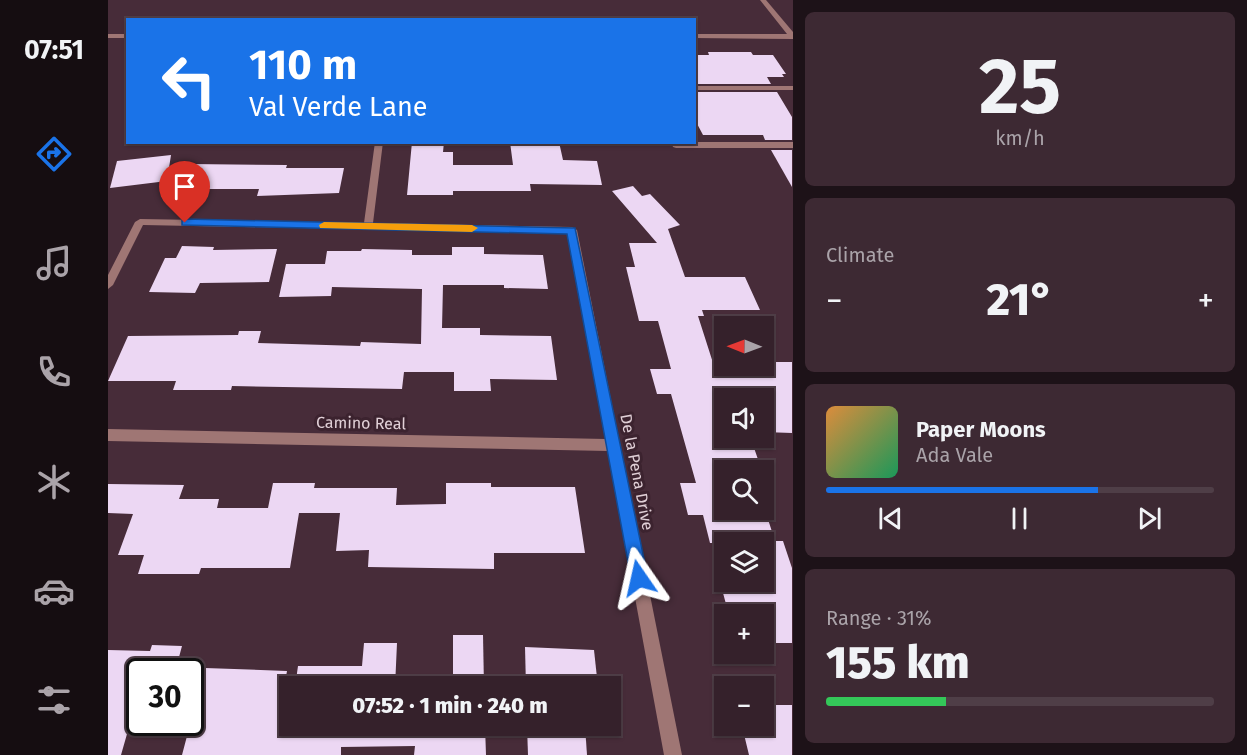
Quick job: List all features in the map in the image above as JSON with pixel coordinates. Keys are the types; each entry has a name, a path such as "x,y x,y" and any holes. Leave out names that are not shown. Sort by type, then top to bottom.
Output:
{"street":[{"path":"764,0 792,37"},
{"path":"108,36 126,36"},
{"path":"696,36 792,37"},
{"path":"696,88 792,88"},
{"path":"108,285 140,222 368,226 379,144"},
{"path":"676,144 792,145"},
{"name":"De la Pena Drive","path":"368,226 572,230 674,755"},
{"name":"Camino Real","path":"108,435 613,445"}],"building":[{"path":"708,52 751,52 753,55 773,55 786,74 782,74 784,77 767,77 771,84 696,84 696,55 709,55"},
{"path":"696,92 777,92 792,117 792,140 765,140 763,135 703,135 696,122"},
{"path":"412,144 444,144 443,152 453,152 453,165 513,165 510,144 559,144 563,160 597,161 602,185 530,184 531,191 453,191 453,195 407,195"},
{"path":"771,150 792,150 792,187"},
{"path":"171,155 167,181 110,188 117,161"},
{"path":"189,164 344,168 339,193 257,196 259,189 178,189"},
{"path":"633,186 642,196 650,194 680,225 668,229 685,277 745,277 760,310 702,310 704,316 698,316 714,366 714,376 774,376 774,362 792,362 792,433 774,432 774,388 714,388 714,448 754,448 758,460 714,460 714,520 768,520 772,532 714,532 714,543 710,543 703,515 688,515 680,483 696,483 671,394 657,394 650,369 671,369 658,321 639,321 626,267 635,267 629,243 657,243 612,191"},
{"path":"182,246 214,247 213,250 277,249 269,282 200,283 195,293 149,292 165,258 176,258"},
{"path":"452,247 484,247 484,254 543,255 548,289 504,288 504,285 443,285 442,328 480,328 480,335 551,336 557,380 490,379 491,391 454,391 454,372 404,372 402,389 232,386 231,390 173,390 176,381 108,381 128,336 238,335 239,331 261,331 258,343 360,346 361,342 421,344 422,289 332,287 331,296 279,297 286,264 325,264 327,251 412,250 412,255 452,255"},
{"path":"273,483 315,483 314,488 397,488 396,505 446,504 446,483 491,483 491,487 575,487 585,553 494,553 494,569 368,567 369,550 336,551 340,513 299,513 290,568 201,568 199,574 138,574 144,555 118,555 133,514 108,513 108,484 184,485 179,499 219,499 217,508 268,508"},
{"path":"774,538 775,541 783,541 792,568 792,643 774,643 774,604 726,604 723,592 774,592"},
{"path":"453,635 483,635 484,676 453,676"},
{"path":"364,643 397,643 396,676 297,676 298,666 362,666"},
{"path":"152,645 182,646 179,658 126,658 126,736 121,755 108,755 108,650 150,651"},
{"path":"525,647 594,650 597,676 526,676"},
{"path":"205,668 287,671 286,676 279,676 277,726 279,726 279,736 485,736 486,755 414,755 415,746 341,747 341,755 182,755 187,736 204,736"},
{"path":"774,705 792,705 792,755 749,755 744,736 774,736"},
{"path":"527,736 586,736 587,755 528,755"}],"slow traffic":[{"path":"324,225 472,228"}],"route":[{"path":"185,223 572,230 639,578"}]}
